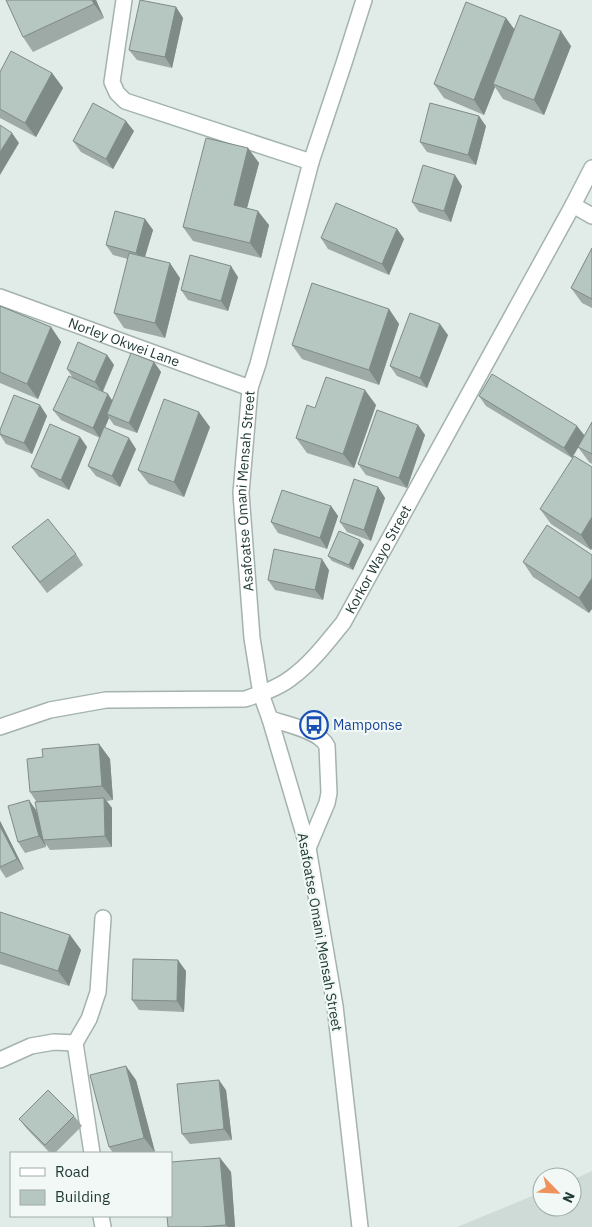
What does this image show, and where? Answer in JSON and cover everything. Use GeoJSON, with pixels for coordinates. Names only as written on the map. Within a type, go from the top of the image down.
{"type":"FeatureCollection","features":[{"type":"Feature","properties":{"kind":"street"},"geometry":{"type":"LineString","coordinates":[[124,0],[112,82],[117,93],[126,101],[311,162]]}},
{"type":"Feature","properties":{"kind":"street","name":"Asafoatse Omani Mensah Street"},"geometry":{"type":"LineString","coordinates":[[360,1227],[335,1006],[308,848],[261,694],[252,638],[241,493],[250,388],[311,162],[364,0]]}},
{"type":"Feature","properties":{"kind":"street","name":"Korkor Wayo Street"},"geometry":{"type":"LineString","coordinates":[[0,727],[50,710],[106,700],[245,699],[261,694],[291,678],[317,654],[343,623],[573,206],[592,168]]}},
{"type":"Feature","properties":{"kind":"street"},"geometry":{"type":"LineString","coordinates":[[573,206],[592,216]]}},
{"type":"Feature","properties":{"kind":"street","name":"Norley Okwei Lane"},"geometry":{"type":"LineString","coordinates":[[0,298],[22,304],[250,388]]}},
{"type":"Feature","properties":{"kind":"street"},"geometry":{"type":"LineString","coordinates":[[270,719],[300,728],[324,740],[327,746],[328,804],[308,848]]}},
{"type":"Feature","properties":{"kind":"street"},"geometry":{"type":"LineString","coordinates":[[92,1152],[75,1043],[88,1019],[98,992],[103,918]]}},
{"type":"Feature","properties":{"kind":"street"},"geometry":{"type":"LineString","coordinates":[[0,1060],[31,1046],[54,1042],[75,1043]]}},
{"type":"Feature","properties":{"kind":"shaded area"},"geometry":{"type":"Polygon","coordinates":[[[592,1171],[592,1227],[457,1227],[532,1196],[532,1217],[582,1217],[582,1176],[592,1171]]]}},
{"type":"Feature","properties":{"kind":"building"},"geometry":{"type":"Polygon","coordinates":[[[6,0],[92,0],[94,4],[23,37],[6,0]]]}},
{"type":"Feature","properties":{"kind":"building"},"geometry":{"type":"Polygon","coordinates":[[[140,0],[176,7],[165,57],[129,50],[140,0]]]}},
{"type":"Feature","properties":{"kind":"building"},"geometry":{"type":"Polygon","coordinates":[[[466,2],[506,18],[474,100],[434,84],[466,2]]]}},
{"type":"Feature","properties":{"kind":"building"},"geometry":{"type":"Polygon","coordinates":[[[520,15],[561,31],[534,100],[493,84],[520,15]]]}},
{"type":"Feature","properties":{"kind":"building"},"geometry":{"type":"Polygon","coordinates":[[[11,51],[52,73],[25,123],[0,109],[0,72],[11,51]]]}},
{"type":"Feature","properties":{"kind":"building"},"geometry":{"type":"Polygon","coordinates":[[[93,103],[126,121],[106,159],[73,141],[93,103]]]}},
{"type":"Feature","properties":{"kind":"building"},"geometry":{"type":"Polygon","coordinates":[[[430,103],[479,116],[468,155],[420,142],[430,103]]]}},
{"type":"Feature","properties":{"kind":"building"},"geometry":{"type":"Polygon","coordinates":[[[0,125],[12,133],[0,152],[0,125]]]}},
{"type":"Feature","properties":{"kind":"building"},"geometry":{"type":"Polygon","coordinates":[[[206,138],[248,148],[234,205],[258,211],[250,243],[183,227],[206,138]]]}},
{"type":"Feature","properties":{"kind":"building"},"geometry":{"type":"Polygon","coordinates":[[[423,165],[455,175],[444,211],[412,202],[423,165]]]}},
{"type":"Feature","properties":{"kind":"building"},"geometry":{"type":"Polygon","coordinates":[[[336,203],[397,229],[382,264],[321,238],[336,203]]]}},
{"type":"Feature","properties":{"kind":"building"},"geometry":{"type":"Polygon","coordinates":[[[115,211],[145,219],[136,253],[106,245],[115,211]]]}},
{"type":"Feature","properties":{"kind":"building"},"geometry":{"type":"Polygon","coordinates":[[[592,248],[592,299],[571,288],[592,248]]]}},
{"type":"Feature","properties":{"kind":"building"},"geometry":{"type":"Polygon","coordinates":[[[129,253],[170,263],[155,323],[114,313],[129,253]]]}},
{"type":"Feature","properties":{"kind":"building"},"geometry":{"type":"Polygon","coordinates":[[[190,255],[231,266],[221,301],[181,290],[190,255]]]}},
{"type":"Feature","properties":{"kind":"building"},"geometry":{"type":"Polygon","coordinates":[[[312,283],[389,309],[369,370],[292,345],[312,283]]]}},
{"type":"Feature","properties":{"kind":"building"},"geometry":{"type":"Polygon","coordinates":[[[0,306],[51,327],[27,384],[0,372],[0,306]]]}},
{"type":"Feature","properties":{"kind":"building"},"geometry":{"type":"Polygon","coordinates":[[[410,313],[440,324],[420,378],[390,366],[410,313]]]}},
{"type":"Feature","properties":{"kind":"building"},"geometry":{"type":"Polygon","coordinates":[[[78,342],[107,355],[95,382],[67,369],[78,342]]]}},
{"type":"Feature","properties":{"kind":"building"},"geometry":{"type":"Polygon","coordinates":[[[131,353],[154,362],[129,423],[107,414],[131,353]]]}},
{"type":"Feature","properties":{"kind":"building"},"geometry":{"type":"Polygon","coordinates":[[[492,374],[577,426],[564,448],[479,396],[492,374]]]}},
{"type":"Feature","properties":{"kind":"building"},"geometry":{"type":"Polygon","coordinates":[[[69,376],[108,394],[93,428],[53,410],[69,376]]]}},
{"type":"Feature","properties":{"kind":"building"},"geometry":{"type":"Polygon","coordinates":[[[326,377],[365,390],[343,454],[296,438],[307,405],[315,408],[326,377]]]}},
{"type":"Feature","properties":{"kind":"building"},"geometry":{"type":"Polygon","coordinates":[[[14,395],[40,405],[24,443],[0,434],[14,395]]]}},
{"type":"Feature","properties":{"kind":"building"},"geometry":{"type":"Polygon","coordinates":[[[164,399],[199,412],[174,482],[138,470],[164,399]]]}},
{"type":"Feature","properties":{"kind":"building"},"geometry":{"type":"Polygon","coordinates":[[[377,410],[418,425],[399,478],[358,464],[377,410]]]}},
{"type":"Feature","properties":{"kind":"building"},"geometry":{"type":"Polygon","coordinates":[[[592,422],[592,454],[578,447],[592,422]]]}},
{"type":"Feature","properties":{"kind":"building"},"geometry":{"type":"Polygon","coordinates":[[[50,424],[80,437],[61,480],[31,467],[50,424]]]}},
{"type":"Feature","properties":{"kind":"building"},"geometry":{"type":"Polygon","coordinates":[[[104,427],[129,438],[112,476],[88,466],[104,427]]]}},
{"type":"Feature","properties":{"kind":"building"},"geometry":{"type":"Polygon","coordinates":[[[574,456],[592,467],[592,517],[581,535],[540,509],[574,456]]]}},
{"type":"Feature","properties":{"kind":"building"},"geometry":{"type":"Polygon","coordinates":[[[354,479],[378,487],[364,530],[340,522],[354,479]]]}},
{"type":"Feature","properties":{"kind":"building"},"geometry":{"type":"Polygon","coordinates":[[[282,490],[331,506],[320,538],[271,522],[282,490]]]}},
{"type":"Feature","properties":{"kind":"building"},"geometry":{"type":"Polygon","coordinates":[[[48,519],[76,554],[40,582],[12,547],[48,519]]]}},
{"type":"Feature","properties":{"kind":"building"},"geometry":{"type":"Polygon","coordinates":[[[547,525],[592,555],[592,578],[579,598],[523,562],[547,525]]]}},
{"type":"Feature","properties":{"kind":"building"},"geometry":{"type":"Polygon","coordinates":[[[339,531],[360,540],[349,565],[328,556],[339,531]]]}},
{"type":"Feature","properties":{"kind":"building"},"geometry":{"type":"Polygon","coordinates":[[[274,549],[322,559],[315,590],[268,580],[274,549]]]}},
{"type":"Feature","properties":{"kind":"building"},"geometry":{"type":"Polygon","coordinates":[[[99,744],[102,786],[30,792],[27,759],[43,757],[42,749],[99,744]]]}},
{"type":"Feature","properties":{"kind":"building"},"geometry":{"type":"Polygon","coordinates":[[[104,798],[105,836],[43,840],[35,802],[104,798]]]}},
{"type":"Feature","properties":{"kind":"building"},"geometry":{"type":"Polygon","coordinates":[[[29,800],[39,836],[18,842],[8,806],[29,800]]]}},
{"type":"Feature","properties":{"kind":"building"},"geometry":{"type":"Polygon","coordinates":[[[0,826],[17,859],[0,867],[0,826]]]}},
{"type":"Feature","properties":{"kind":"building"},"geometry":{"type":"Polygon","coordinates":[[[0,912],[70,935],[58,971],[0,952],[0,912]]]}},
{"type":"Feature","properties":{"kind":"building"},"geometry":{"type":"Polygon","coordinates":[[[133,959],[178,960],[177,1001],[132,1000],[133,959]]]}},
{"type":"Feature","properties":{"kind":"building"},"geometry":{"type":"Polygon","coordinates":[[[126,1066],[144,1138],[109,1147],[90,1075],[126,1066]]]}},
{"type":"Feature","properties":{"kind":"building"},"geometry":{"type":"Polygon","coordinates":[[[219,1080],[224,1129],[182,1134],[177,1084],[219,1080]]]}},
{"type":"Feature","properties":{"kind":"building"},"geometry":{"type":"Polygon","coordinates":[[[48,1090],[74,1116],[45,1145],[19,1119],[48,1090]]]}},
{"type":"Feature","properties":{"kind":"building"},"geometry":{"type":"Polygon","coordinates":[[[220,1158],[226,1225],[168,1227],[167,1217],[172,1217],[172,1162],[220,1158]]]}},
{"type":"Feature","properties":{"kind":"place","name":"Mamponse"},"geometry":{"type":"Point","coordinates":[314,725]}}]}
